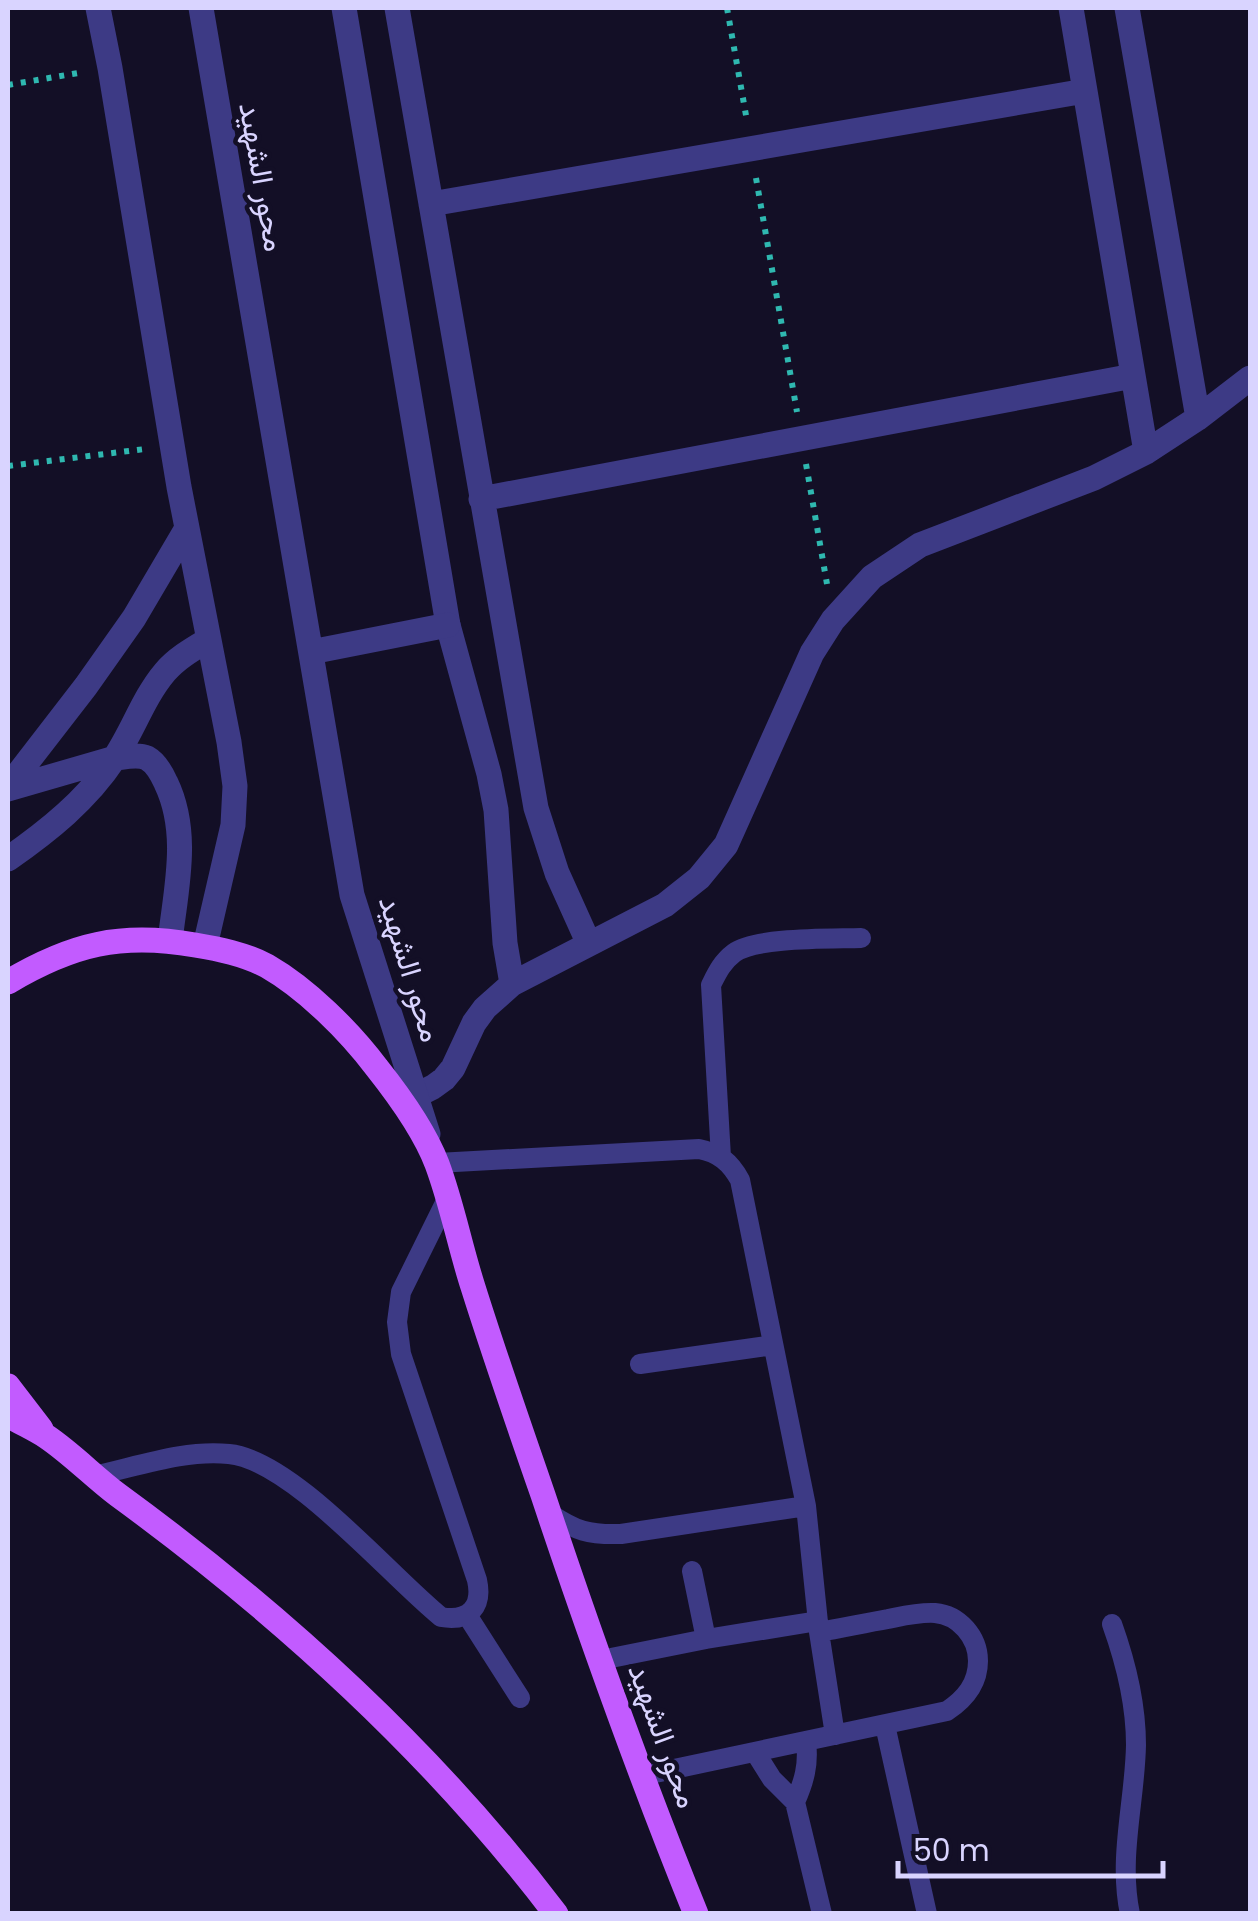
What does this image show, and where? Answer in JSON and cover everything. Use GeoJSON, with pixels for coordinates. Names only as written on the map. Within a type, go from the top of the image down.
{"type":"FeatureCollection","features":[{"type":"Feature","properties":{"kind":"main road"},"geometry":{"type":"LineString","coordinates":[[8,982],[40,962],[80,947],[122,940],[170,940],[239,954],[268,967],[337,1021],[393,1088],[437,1163]]}},
{"type":"Feature","properties":{"kind":"main road","name":"محور الشهيد"},"geometry":{"type":"LineString","coordinates":[[437,1163],[472,1284],[549,1513],[642,1776],[696,1914]]}},
{"type":"Feature","properties":{"kind":"main road"},"geometry":{"type":"LineString","coordinates":[[8,1386],[48,1438]]}},
{"type":"Feature","properties":{"kind":"main road"},"geometry":{"type":"LineString","coordinates":[[8,1415],[48,1438],[251,1598],[352,1688],[446,1784],[556,1914]]}},
{"type":"Feature","properties":{"kind":"street"},"geometry":{"type":"LineString","coordinates":[[98,8],[172,446],[230,742],[235,786],[233,825],[206,946]]}},
{"type":"Feature","properties":{"kind":"street","name":"محور الشهيد"},"geometry":{"type":"LineString","coordinates":[[201,8],[352,895],[437,1163]]}},
{"type":"Feature","properties":{"kind":"street"},"geometry":{"type":"LineString","coordinates":[[344,8],[448,625],[496,810],[505,943],[512,984]]}},
{"type":"Feature","properties":{"kind":"street"},"geometry":{"type":"LineString","coordinates":[[397,8],[536,808],[556,873],[589,944]]}},
{"type":"Feature","properties":{"kind":"street"},"geometry":{"type":"LineString","coordinates":[[1071,8],[1146,452]]}},
{"type":"Feature","properties":{"kind":"street"},"geometry":{"type":"LineString","coordinates":[[1127,8],[1198,418]]}},
{"type":"Feature","properties":{"kind":"street"},"geometry":{"type":"LineString","coordinates":[[431,204],[1085,91]]}},
{"type":"Feature","properties":{"kind":"street"},"geometry":{"type":"LineString","coordinates":[[482,499],[1133,376]]}},
{"type":"Feature","properties":{"kind":"street"},"geometry":{"type":"LineString","coordinates":[[415,1096],[433,1088],[453,1068],[484,1008],[512,984],[665,905],[699,878],[726,845],[812,653],[833,620],[872,578],[920,545],[1094,478],[1146,452],[1250,378]]}},
{"type":"Feature","properties":{"kind":"street"},"geometry":{"type":"LineString","coordinates":[[8,788],[134,618],[187,528]]}},
{"type":"Feature","properties":{"kind":"street"},"geometry":{"type":"LineString","coordinates":[[311,652],[448,625]]}},
{"type":"Feature","properties":{"kind":"street"},"geometry":{"type":"LineString","coordinates":[[8,859],[58,822],[92,788],[115,758],[166,670],[208,640]]}},
{"type":"Feature","properties":{"kind":"street"},"geometry":{"type":"LineString","coordinates":[[8,788],[115,758],[147,758],[160,770],[171,794],[180,852],[170,940]]}},
{"type":"Feature","properties":{"kind":"lane"},"geometry":{"type":"LineString","coordinates":[[721,1157],[711,985],[720,966],[736,951],[758,944],[861,938]]}},
{"type":"Feature","properties":{"kind":"lane"},"geometry":{"type":"LineString","coordinates":[[437,1163],[699,1150],[721,1157],[730,1165],[740,1180],[806,1506],[818,1626],[836,1736]]}},
{"type":"Feature","properties":{"kind":"lane"},"geometry":{"type":"LineString","coordinates":[[93,1476],[205,1453],[234,1454],[272,1468],[441,1616],[454,1619],[467,1615],[476,1606],[480,1593],[477,1580],[401,1354],[397,1322],[401,1292],[447,1199]]}},
{"type":"Feature","properties":{"kind":"lane"},"geometry":{"type":"LineString","coordinates":[[640,1364],[774,1345]]}},
{"type":"Feature","properties":{"kind":"lane"},"geometry":{"type":"LineString","coordinates":[[549,1513],[575,1530],[597,1535],[806,1506]]}},
{"type":"Feature","properties":{"kind":"lane"},"geometry":{"type":"LineString","coordinates":[[692,1571],[706,1639]]}},
{"type":"Feature","properties":{"kind":"lane"},"geometry":{"type":"LineString","coordinates":[[601,1660],[706,1639],[932,1612],[955,1620],[976,1647],[976,1675],[970,1690],[946,1711],[642,1776]]}},
{"type":"Feature","properties":{"kind":"lane"},"geometry":{"type":"LineString","coordinates":[[467,1615],[520,1698]]}},
{"type":"Feature","properties":{"kind":"lane"},"geometry":{"type":"LineString","coordinates":[[1112,1624],[1125,1660],[1136,1744],[1126,1895],[1130,1914]]}},
{"type":"Feature","properties":{"kind":"lane"},"geometry":{"type":"LineString","coordinates":[[885,1725],[928,1914]]}},
{"type":"Feature","properties":{"kind":"lane"},"geometry":{"type":"LineString","coordinates":[[795,1802],[808,1758],[806,1742]]}},
{"type":"Feature","properties":{"kind":"lane"},"geometry":{"type":"LineString","coordinates":[[755,1752],[772,1779],[795,1802],[822,1914]]}},
{"type":"Feature","properties":{"kind":"path"},"geometry":{"type":"LineString","coordinates":[[727,8],[833,620]]}},
{"type":"Feature","properties":{"kind":"path"},"geometry":{"type":"LineString","coordinates":[[8,86],[110,68]]}},
{"type":"Feature","properties":{"kind":"path"},"geometry":{"type":"LineString","coordinates":[[8,466],[172,446]]}}]}
